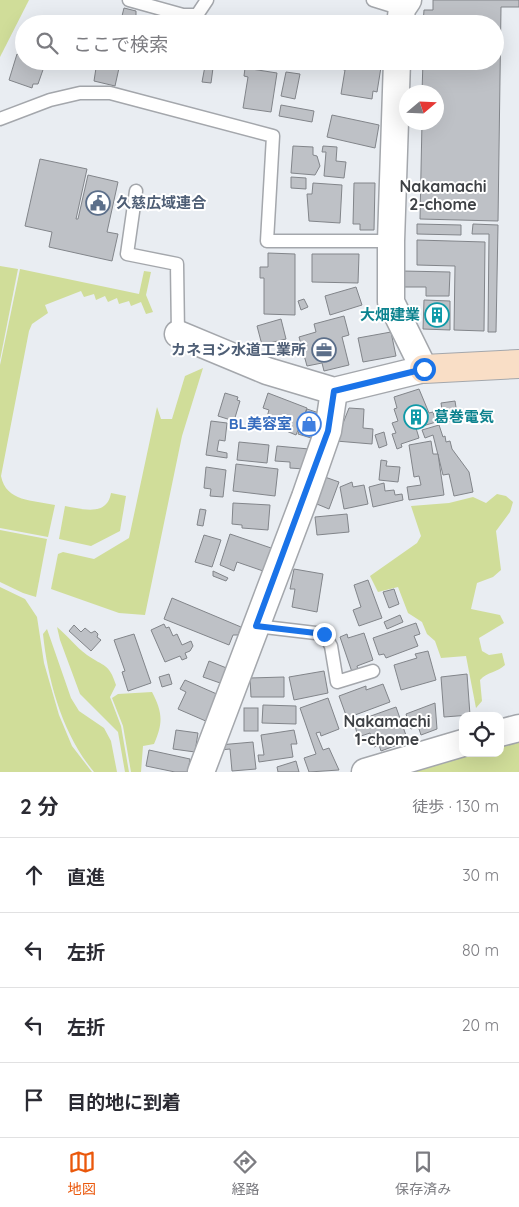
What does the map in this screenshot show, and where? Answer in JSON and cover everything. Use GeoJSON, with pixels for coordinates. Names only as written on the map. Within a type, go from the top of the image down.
{"type":"FeatureCollection","features":[{"type":"Feature","properties":{"kind":"street"},"geometry":{"type":"LineString","coordinates":[[397,70],[391,302],[424,369]]}},
{"type":"Feature","properties":{"kind":"street"},"geometry":{"type":"LineString","coordinates":[[178,334],[268,371],[334,391],[424,369],[519,364]]}},
{"type":"Feature","properties":{"kind":"street"},"geometry":{"type":"LineString","coordinates":[[201,772],[328,431],[334,391]]}},
{"type":"Feature","properties":{"kind":"street"},"geometry":{"type":"LineString","coordinates":[[504,732],[519,728]]}},
{"type":"Feature","properties":{"kind":"street"},"geometry":{"type":"LineString","coordinates":[[365,772],[459,744]]}},
{"type":"Feature","properties":{"kind":"lane"},"geometry":{"type":"LineString","coordinates":[[129,0],[183,15],[197,15],[206,0]]}},
{"type":"Feature","properties":{"kind":"lane"},"geometry":{"type":"LineString","coordinates":[[374,0],[403,11]]}},
{"type":"Feature","properties":{"kind":"lane"},"geometry":{"type":"LineString","coordinates":[[0,119],[50,100],[80,93],[110,93],[273,136],[267,241],[391,241]]}},
{"type":"Feature","properties":{"kind":"lane"},"geometry":{"type":"LineString","coordinates":[[136,191],[127,254],[177,264],[178,334]]}},
{"type":"Feature","properties":{"kind":"lane"},"geometry":{"type":"LineString","coordinates":[[256,626],[324,634],[331,646],[337,682],[373,671]]}},
{"type":"Feature","properties":{"kind":"green space"},"geometry":{"type":"Polygon","coordinates":[[[0,0],[29,0],[21,15],[15,15],[15,28],[0,57],[0,0]]]}},
{"type":"Feature","properties":{"kind":"green space"},"geometry":{"type":"Polygon","coordinates":[[[0,266],[18,269],[0,360],[0,266]]]}},
{"type":"Feature","properties":{"kind":"green space"},"geometry":{"type":"Polygon","coordinates":[[[20,269],[139,294],[144,271],[151,272],[146,295],[153,312],[146,314],[141,302],[131,306],[129,301],[119,304],[117,298],[108,302],[105,296],[96,300],[94,294],[84,297],[81,291],[45,305],[48,313],[32,324],[29,331],[1,476],[8,491],[14,495],[55,505],[48,537],[0,528],[0,365],[20,269]]]}},
{"type":"Feature","properties":{"kind":"green space"},"geometry":{"type":"Polygon","coordinates":[[[203,368],[182,436],[145,615],[119,613],[51,589],[58,554],[63,552],[94,559],[129,538],[157,407],[161,419],[172,419],[185,376],[203,368]]]}},
{"type":"Feature","properties":{"kind":"green space"},"geometry":{"type":"Polygon","coordinates":[[[111,493],[126,496],[120,531],[91,546],[59,539],[65,506],[93,510],[105,506],[109,501],[111,493]]]}},
{"type":"Feature","properties":{"kind":"green space"},"geometry":{"type":"Polygon","coordinates":[[[497,494],[506,496],[513,502],[510,512],[496,531],[501,570],[493,577],[477,583],[471,609],[500,615],[504,623],[479,638],[482,651],[489,655],[502,653],[505,665],[480,680],[482,701],[476,708],[466,656],[441,658],[435,641],[427,634],[422,622],[408,613],[398,587],[378,592],[370,576],[417,543],[421,536],[411,506],[449,503],[473,497],[486,503],[497,494]]]}},
{"type":"Feature","properties":{"kind":"green space"},"geometry":{"type":"Polygon","coordinates":[[[0,530],[47,539],[36,597],[0,582],[0,530]]]}},
{"type":"Feature","properties":{"kind":"green space"},"geometry":{"type":"Polygon","coordinates":[[[0,587],[25,599],[37,617],[44,663],[59,715],[72,746],[92,772],[0,772],[0,587]]]}},
{"type":"Feature","properties":{"kind":"green space"},"geometry":{"type":"Polygon","coordinates":[[[57,627],[83,652],[105,666],[111,673],[116,685],[110,697],[121,726],[129,772],[125,772],[118,732],[80,694],[57,627]]]}},
{"type":"Feature","properties":{"kind":"green space"},"geometry":{"type":"Polygon","coordinates":[[[47,629],[71,698],[79,711],[104,728],[111,741],[117,772],[94,772],[74,742],[53,689],[43,634],[47,629]]]}},
{"type":"Feature","properties":{"kind":"green space"},"geometry":{"type":"Polygon","coordinates":[[[152,692],[160,712],[159,730],[154,744],[143,746],[141,772],[131,772],[123,726],[112,698],[118,694],[152,692]]]}},
{"type":"Feature","properties":{"kind":"green space"},"geometry":{"type":"Polygon","coordinates":[[[519,734],[519,772],[388,772],[459,754],[459,757],[504,757],[504,739],[519,734]]]}},
{"type":"Feature","properties":{"kind":"building"},"geometry":{"type":"Polygon","coordinates":[[[433,0],[519,0],[519,7],[501,7],[501,15],[424,15],[424,10],[433,10],[433,0]]]}},
{"type":"Feature","properties":{"kind":"building"},"geometry":{"type":"Polygon","coordinates":[[[124,8],[136,11],[136,15],[122,15],[124,8]]]}},
{"type":"Feature","properties":{"kind":"building"},"geometry":{"type":"Polygon","coordinates":[[[15,60],[15,70],[43,70],[38,84],[33,84],[32,88],[9,80],[15,60]]]}},
{"type":"Feature","properties":{"kind":"building"},"geometry":{"type":"Polygon","coordinates":[[[96,70],[119,70],[115,86],[94,81],[96,70]]]}},
{"type":"Feature","properties":{"kind":"building"},"geometry":{"type":"Polygon","coordinates":[[[204,70],[213,70],[211,83],[202,82],[204,70]]]}},
{"type":"Feature","properties":{"kind":"building"},"geometry":{"type":"Polygon","coordinates":[[[245,70],[277,73],[271,112],[243,108],[248,77],[244,76],[245,70]]]}},
{"type":"Feature","properties":{"kind":"building"},"geometry":{"type":"Polygon","coordinates":[[[345,70],[381,70],[377,92],[373,91],[372,99],[341,94],[345,70]]]}},
{"type":"Feature","properties":{"kind":"building"},"geometry":{"type":"Polygon","coordinates":[[[423,70],[500,70],[498,221],[420,219],[422,130],[444,130],[444,85],[422,85],[423,70]]]}},
{"type":"Feature","properties":{"kind":"building"},"geometry":{"type":"Polygon","coordinates":[[[286,72],[300,74],[295,99],[281,96],[286,72]]]}},
{"type":"Feature","properties":{"kind":"building"},"geometry":{"type":"Polygon","coordinates":[[[281,105],[314,111],[312,122],[279,116],[281,105]]]}},
{"type":"Feature","properties":{"kind":"building"},"geometry":{"type":"Polygon","coordinates":[[[332,115],[379,125],[375,148],[327,137],[332,115]]]}},
{"type":"Feature","properties":{"kind":"building"},"geometry":{"type":"Polygon","coordinates":[[[293,146],[313,147],[313,155],[317,156],[320,166],[315,175],[291,173],[293,146]]]}},
{"type":"Feature","properties":{"kind":"building"},"geometry":{"type":"Polygon","coordinates":[[[323,146],[337,147],[336,161],[346,162],[344,178],[324,176],[326,152],[322,152],[323,146]]]}},
{"type":"Feature","properties":{"kind":"building"},"geometry":{"type":"Polygon","coordinates":[[[40,159],[87,169],[76,219],[78,219],[88,175],[118,182],[107,232],[118,234],[112,261],[49,247],[52,232],[25,226],[40,159]]]}},
{"type":"Feature","properties":{"kind":"building"},"geometry":{"type":"Polygon","coordinates":[[[291,177],[306,178],[306,189],[291,188],[291,177]]]}},
{"type":"Feature","properties":{"kind":"building"},"geometry":{"type":"Polygon","coordinates":[[[313,183],[342,185],[340,223],[309,221],[307,194],[312,194],[313,183]]]}},
{"type":"Feature","properties":{"kind":"building"},"geometry":{"type":"Polygon","coordinates":[[[354,183],[375,183],[374,230],[360,230],[360,224],[353,224],[354,183]]]}},
{"type":"Feature","properties":{"kind":"building"},"geometry":{"type":"Polygon","coordinates":[[[417,224],[461,225],[461,235],[417,234],[417,224]]]}},
{"type":"Feature","properties":{"kind":"building"},"geometry":{"type":"Polygon","coordinates":[[[473,224],[498,225],[496,332],[488,332],[489,234],[472,234],[473,224]]]}},
{"type":"Feature","properties":{"kind":"building"},"geometry":{"type":"Polygon","coordinates":[[[417,240],[485,242],[484,331],[454,330],[455,266],[417,265],[417,240]]]}},
{"type":"Feature","properties":{"kind":"building"},"geometry":{"type":"Polygon","coordinates":[[[268,253],[295,254],[295,315],[264,314],[264,278],[260,278],[260,267],[268,267],[268,253]]]}},
{"type":"Feature","properties":{"kind":"building"},"geometry":{"type":"Polygon","coordinates":[[[312,254],[359,254],[358,283],[312,282],[312,254]]]}},
{"type":"Feature","properties":{"kind":"building"},"geometry":{"type":"Polygon","coordinates":[[[403,271],[450,272],[449,296],[426,296],[426,287],[403,287],[403,271]]]}},
{"type":"Feature","properties":{"kind":"building"},"geometry":{"type":"Polygon","coordinates":[[[356,287],[362,305],[330,315],[325,296],[356,287]]]}},
{"type":"Feature","properties":{"kind":"building"},"geometry":{"type":"Polygon","coordinates":[[[304,299],[308,307],[301,310],[298,301],[304,299]]]}},
{"type":"Feature","properties":{"kind":"building","name":"大畑建業"},"geometry":{"type":"Polygon","coordinates":[[[424,300],[450,301],[450,330],[423,329],[424,300]]]}},
{"type":"Feature","properties":{"kind":"building","name":"カネヨシ水道工業所"},"geometry":{"type":"Polygon","coordinates":[[[344,316],[349,335],[342,337],[349,365],[324,371],[322,363],[307,366],[299,337],[316,332],[314,324],[344,316]]]}},
{"type":"Feature","properties":{"kind":"building"},"geometry":{"type":"Polygon","coordinates":[[[281,319],[286,339],[262,345],[257,326],[281,319]]]}},
{"type":"Feature","properties":{"kind":"building"},"geometry":{"type":"Polygon","coordinates":[[[391,332],[396,356],[363,362],[358,338],[391,332]]]}},
{"type":"Feature","properties":{"kind":"building","name":"葛巻電気"},"geometry":{"type":"Polygon","coordinates":[[[419,389],[429,413],[433,412],[436,422],[416,428],[419,438],[401,444],[402,447],[397,449],[392,434],[396,433],[392,423],[398,421],[394,409],[397,408],[394,397],[419,389]]]}},
{"type":"Feature","properties":{"kind":"building"},"geometry":{"type":"Polygon","coordinates":[[[225,393],[238,397],[237,400],[240,401],[234,421],[218,416],[225,393]]]}},
{"type":"Feature","properties":{"kind":"building"},"geometry":{"type":"Polygon","coordinates":[[[268,393],[307,408],[296,435],[279,428],[282,422],[267,417],[269,410],[263,408],[268,393]]]}},
{"type":"Feature","properties":{"kind":"building"},"geometry":{"type":"Polygon","coordinates":[[[455,401],[458,420],[444,422],[441,403],[455,401]]]}},
{"type":"Feature","properties":{"kind":"building"},"geometry":{"type":"Polygon","coordinates":[[[349,408],[364,409],[363,428],[373,429],[372,444],[336,441],[349,408]]]}},
{"type":"Feature","properties":{"kind":"building","name":"BL美容室"},"geometry":{"type":"Polygon","coordinates":[[[307,409],[319,413],[311,438],[298,434],[307,409]]]}},
{"type":"Feature","properties":{"kind":"building"},"geometry":{"type":"Polygon","coordinates":[[[211,421],[227,423],[225,441],[219,440],[217,451],[227,453],[227,458],[206,455],[211,421]]]}},
{"type":"Feature","properties":{"kind":"building"},"geometry":{"type":"Polygon","coordinates":[[[439,425],[446,442],[450,441],[452,449],[469,472],[473,492],[454,496],[449,474],[443,475],[433,435],[425,438],[422,430],[439,425]]]}},
{"type":"Feature","properties":{"kind":"building"},"geometry":{"type":"Polygon","coordinates":[[[384,432],[387,445],[379,448],[375,435],[384,432]]]}},
{"type":"Feature","properties":{"kind":"building"},"geometry":{"type":"Polygon","coordinates":[[[431,441],[433,454],[438,454],[444,495],[409,500],[407,487],[421,485],[419,476],[414,477],[409,445],[431,441]]]}},
{"type":"Feature","properties":{"kind":"building"},"geometry":{"type":"Polygon","coordinates":[[[239,442],[269,445],[267,463],[237,460],[239,442]]]}},
{"type":"Feature","properties":{"kind":"building"},"geometry":{"type":"Polygon","coordinates":[[[277,446],[309,449],[304,469],[290,468],[290,462],[275,461],[277,446]]]}},
{"type":"Feature","properties":{"kind":"building"},"geometry":{"type":"Polygon","coordinates":[[[381,460],[387,461],[386,466],[400,467],[398,482],[379,480],[381,460]]]}},
{"type":"Feature","properties":{"kind":"building"},"geometry":{"type":"Polygon","coordinates":[[[236,464],[278,469],[275,496],[233,491],[236,464]]]}},
{"type":"Feature","properties":{"kind":"building"},"geometry":{"type":"Polygon","coordinates":[[[206,467],[226,470],[223,497],[210,496],[211,489],[204,488],[206,467]]]}},
{"type":"Feature","properties":{"kind":"building"},"geometry":{"type":"Polygon","coordinates":[[[322,476],[339,482],[329,509],[312,502],[322,476]]]}},
{"type":"Feature","properties":{"kind":"building"},"geometry":{"type":"Polygon","coordinates":[[[352,482],[353,487],[364,485],[368,504],[344,509],[340,487],[352,482]]]}},
{"type":"Feature","properties":{"kind":"building"},"geometry":{"type":"Polygon","coordinates":[[[384,483],[385,491],[394,490],[395,495],[402,494],[403,500],[373,507],[369,487],[384,483]]]}},
{"type":"Feature","properties":{"kind":"building"},"geometry":{"type":"Polygon","coordinates":[[[233,503],[270,505],[268,530],[242,528],[242,525],[232,524],[233,503]]]}},
{"type":"Feature","properties":{"kind":"building"},"geometry":{"type":"Polygon","coordinates":[[[200,509],[206,510],[203,526],[197,525],[200,509]]]}},
{"type":"Feature","properties":{"kind":"building"},"geometry":{"type":"Polygon","coordinates":[[[347,514],[349,532],[317,535],[315,517],[347,514]]]}},
{"type":"Feature","properties":{"kind":"building"},"geometry":{"type":"Polygon","coordinates":[[[230,534],[274,549],[266,572],[237,562],[234,571],[220,565],[230,534]]]}},
{"type":"Feature","properties":{"kind":"building"},"geometry":{"type":"Polygon","coordinates":[[[204,535],[221,540],[212,567],[195,562],[204,535]]]}},
{"type":"Feature","properties":{"kind":"building"},"geometry":{"type":"Polygon","coordinates":[[[294,569],[323,574],[317,612],[292,607],[295,589],[290,589],[294,569]]]}},
{"type":"Feature","properties":{"kind":"building"},"geometry":{"type":"Polygon","coordinates":[[[213,571],[228,578],[226,581],[213,576],[213,571]]]}},
{"type":"Feature","properties":{"kind":"building"},"geometry":{"type":"Polygon","coordinates":[[[368,580],[382,618],[359,626],[353,610],[361,607],[354,585],[368,580]]]}},
{"type":"Feature","properties":{"kind":"building"},"geometry":{"type":"Polygon","coordinates":[[[394,589],[399,604],[389,608],[383,592],[394,589]]]}},
{"type":"Feature","properties":{"kind":"building"},"geometry":{"type":"Polygon","coordinates":[[[172,598],[241,627],[238,635],[233,635],[229,645],[164,619],[172,598]]]}},
{"type":"Feature","properties":{"kind":"building"},"geometry":{"type":"Polygon","coordinates":[[[400,615],[403,622],[387,629],[384,622],[400,615]]]}},
{"type":"Feature","properties":{"kind":"building"},"geometry":{"type":"Polygon","coordinates":[[[416,623],[420,634],[414,636],[418,646],[386,658],[384,654],[379,655],[373,638],[416,623]]]}},
{"type":"Feature","properties":{"kind":"building"},"geometry":{"type":"Polygon","coordinates":[[[164,624],[166,628],[169,627],[173,636],[177,634],[182,645],[191,641],[193,646],[190,651],[185,653],[187,658],[182,660],[180,656],[165,662],[151,630],[164,624]]]}},
{"type":"Feature","properties":{"kind":"building"},"geometry":{"type":"Polygon","coordinates":[[[74,625],[81,632],[85,628],[91,633],[95,631],[98,634],[97,637],[101,640],[91,651],[69,631],[74,625]]]}},
{"type":"Feature","properties":{"kind":"building"},"geometry":{"type":"Polygon","coordinates":[[[364,633],[373,660],[357,666],[358,670],[352,672],[340,637],[347,634],[348,638],[364,633]]]}},
{"type":"Feature","properties":{"kind":"building"},"geometry":{"type":"Polygon","coordinates":[[[134,634],[151,683],[128,691],[122,672],[125,671],[114,640],[134,634]]]}},
{"type":"Feature","properties":{"kind":"building"},"geometry":{"type":"Polygon","coordinates":[[[428,651],[436,680],[401,690],[394,665],[417,658],[415,654],[428,651]]]}},
{"type":"Feature","properties":{"kind":"building"},"geometry":{"type":"Polygon","coordinates":[[[209,661],[229,669],[223,684],[203,677],[209,661]]]}},
{"type":"Feature","properties":{"kind":"building"},"geometry":{"type":"Polygon","coordinates":[[[324,671],[328,693],[294,700],[289,677],[324,671]]]}},
{"type":"Feature","properties":{"kind":"building"},"geometry":{"type":"Polygon","coordinates":[[[169,674],[172,684],[162,687],[159,677],[169,674]]]}},
{"type":"Feature","properties":{"kind":"building"},"geometry":{"type":"Polygon","coordinates":[[[467,674],[470,712],[459,712],[459,716],[444,717],[441,677],[467,674]]]}},
{"type":"Feature","properties":{"kind":"building"},"geometry":{"type":"Polygon","coordinates":[[[284,677],[284,697],[251,697],[250,678],[284,677]]]}},
{"type":"Feature","properties":{"kind":"building"},"geometry":{"type":"Polygon","coordinates":[[[185,680],[219,695],[208,722],[178,709],[186,692],[180,689],[185,680]]]}},
{"type":"Feature","properties":{"kind":"building"},"geometry":{"type":"Polygon","coordinates":[[[383,684],[390,702],[347,718],[339,696],[366,686],[366,690],[383,684]]]}},
{"type":"Feature","properties":{"kind":"building"},"geometry":{"type":"Polygon","coordinates":[[[328,698],[339,729],[321,736],[320,732],[316,733],[323,750],[329,748],[339,770],[309,772],[304,758],[316,754],[300,708],[328,698]]]}},
{"type":"Feature","properties":{"kind":"building"},"geometry":{"type":"Polygon","coordinates":[[[435,703],[437,729],[421,735],[418,726],[411,729],[406,714],[435,703]]]}},
{"type":"Feature","properties":{"kind":"building"},"geometry":{"type":"Polygon","coordinates":[[[263,705],[296,706],[296,724],[262,723],[263,705]]]}},
{"type":"Feature","properties":{"kind":"building"},"geometry":{"type":"Polygon","coordinates":[[[396,707],[408,741],[381,751],[379,745],[374,747],[370,733],[358,737],[354,722],[396,707]]]}},
{"type":"Feature","properties":{"kind":"building"},"geometry":{"type":"Polygon","coordinates":[[[244,708],[258,708],[258,731],[244,731],[244,708]]]}},
{"type":"Feature","properties":{"kind":"building"},"geometry":{"type":"Polygon","coordinates":[[[176,730],[198,733],[195,752],[173,749],[176,730]]]}},
{"type":"Feature","properties":{"kind":"building"},"geometry":{"type":"Polygon","coordinates":[[[294,730],[297,744],[291,744],[293,757],[259,762],[258,755],[264,755],[261,735],[294,730]]]}},
{"type":"Feature","properties":{"kind":"building"},"geometry":{"type":"Polygon","coordinates":[[[253,742],[256,769],[232,771],[230,749],[220,750],[219,745],[253,742]]]}},
{"type":"Feature","properties":{"kind":"building"},"geometry":{"type":"Polygon","coordinates":[[[149,750],[190,759],[188,772],[175,772],[146,766],[149,750]]]}},
{"type":"Feature","properties":{"kind":"building"},"geometry":{"type":"Polygon","coordinates":[[[296,761],[299,772],[278,772],[277,767],[296,761]]]}},
{"type":"Feature","properties":{"kind":"place","name":"久慈広域連合"},"geometry":{"type":"Point","coordinates":[98,203]}},
{"type":"Feature","properties":{"kind":"place","name":"大畑建業"},"geometry":{"type":"Point","coordinates":[437,315]}},
{"type":"Feature","properties":{"kind":"place","name":"カネヨシ水道工業所"},"geometry":{"type":"Point","coordinates":[324,350]}},
{"type":"Feature","properties":{"kind":"place","name":"葛巻電気"},"geometry":{"type":"Point","coordinates":[416,417]}},
{"type":"Feature","properties":{"kind":"place","name":"BL美容室"},"geometry":{"type":"Point","coordinates":[309,424]}},
{"type":"Feature","properties":{"kind":"district","name":"Nakamachi 2-chome"},"geometry":{"type":"Point","coordinates":[443,195]}},
{"type":"Feature","properties":{"kind":"district","name":"Nakamachi 1-chome"},"geometry":{"type":"Point","coordinates":[387,730]}},
{"type":"Feature","properties":{"kind":"route"},"geometry":{"type":"LineString","coordinates":[[324,634],[256,626],[328,431],[334,391],[424,369]]}}]}
